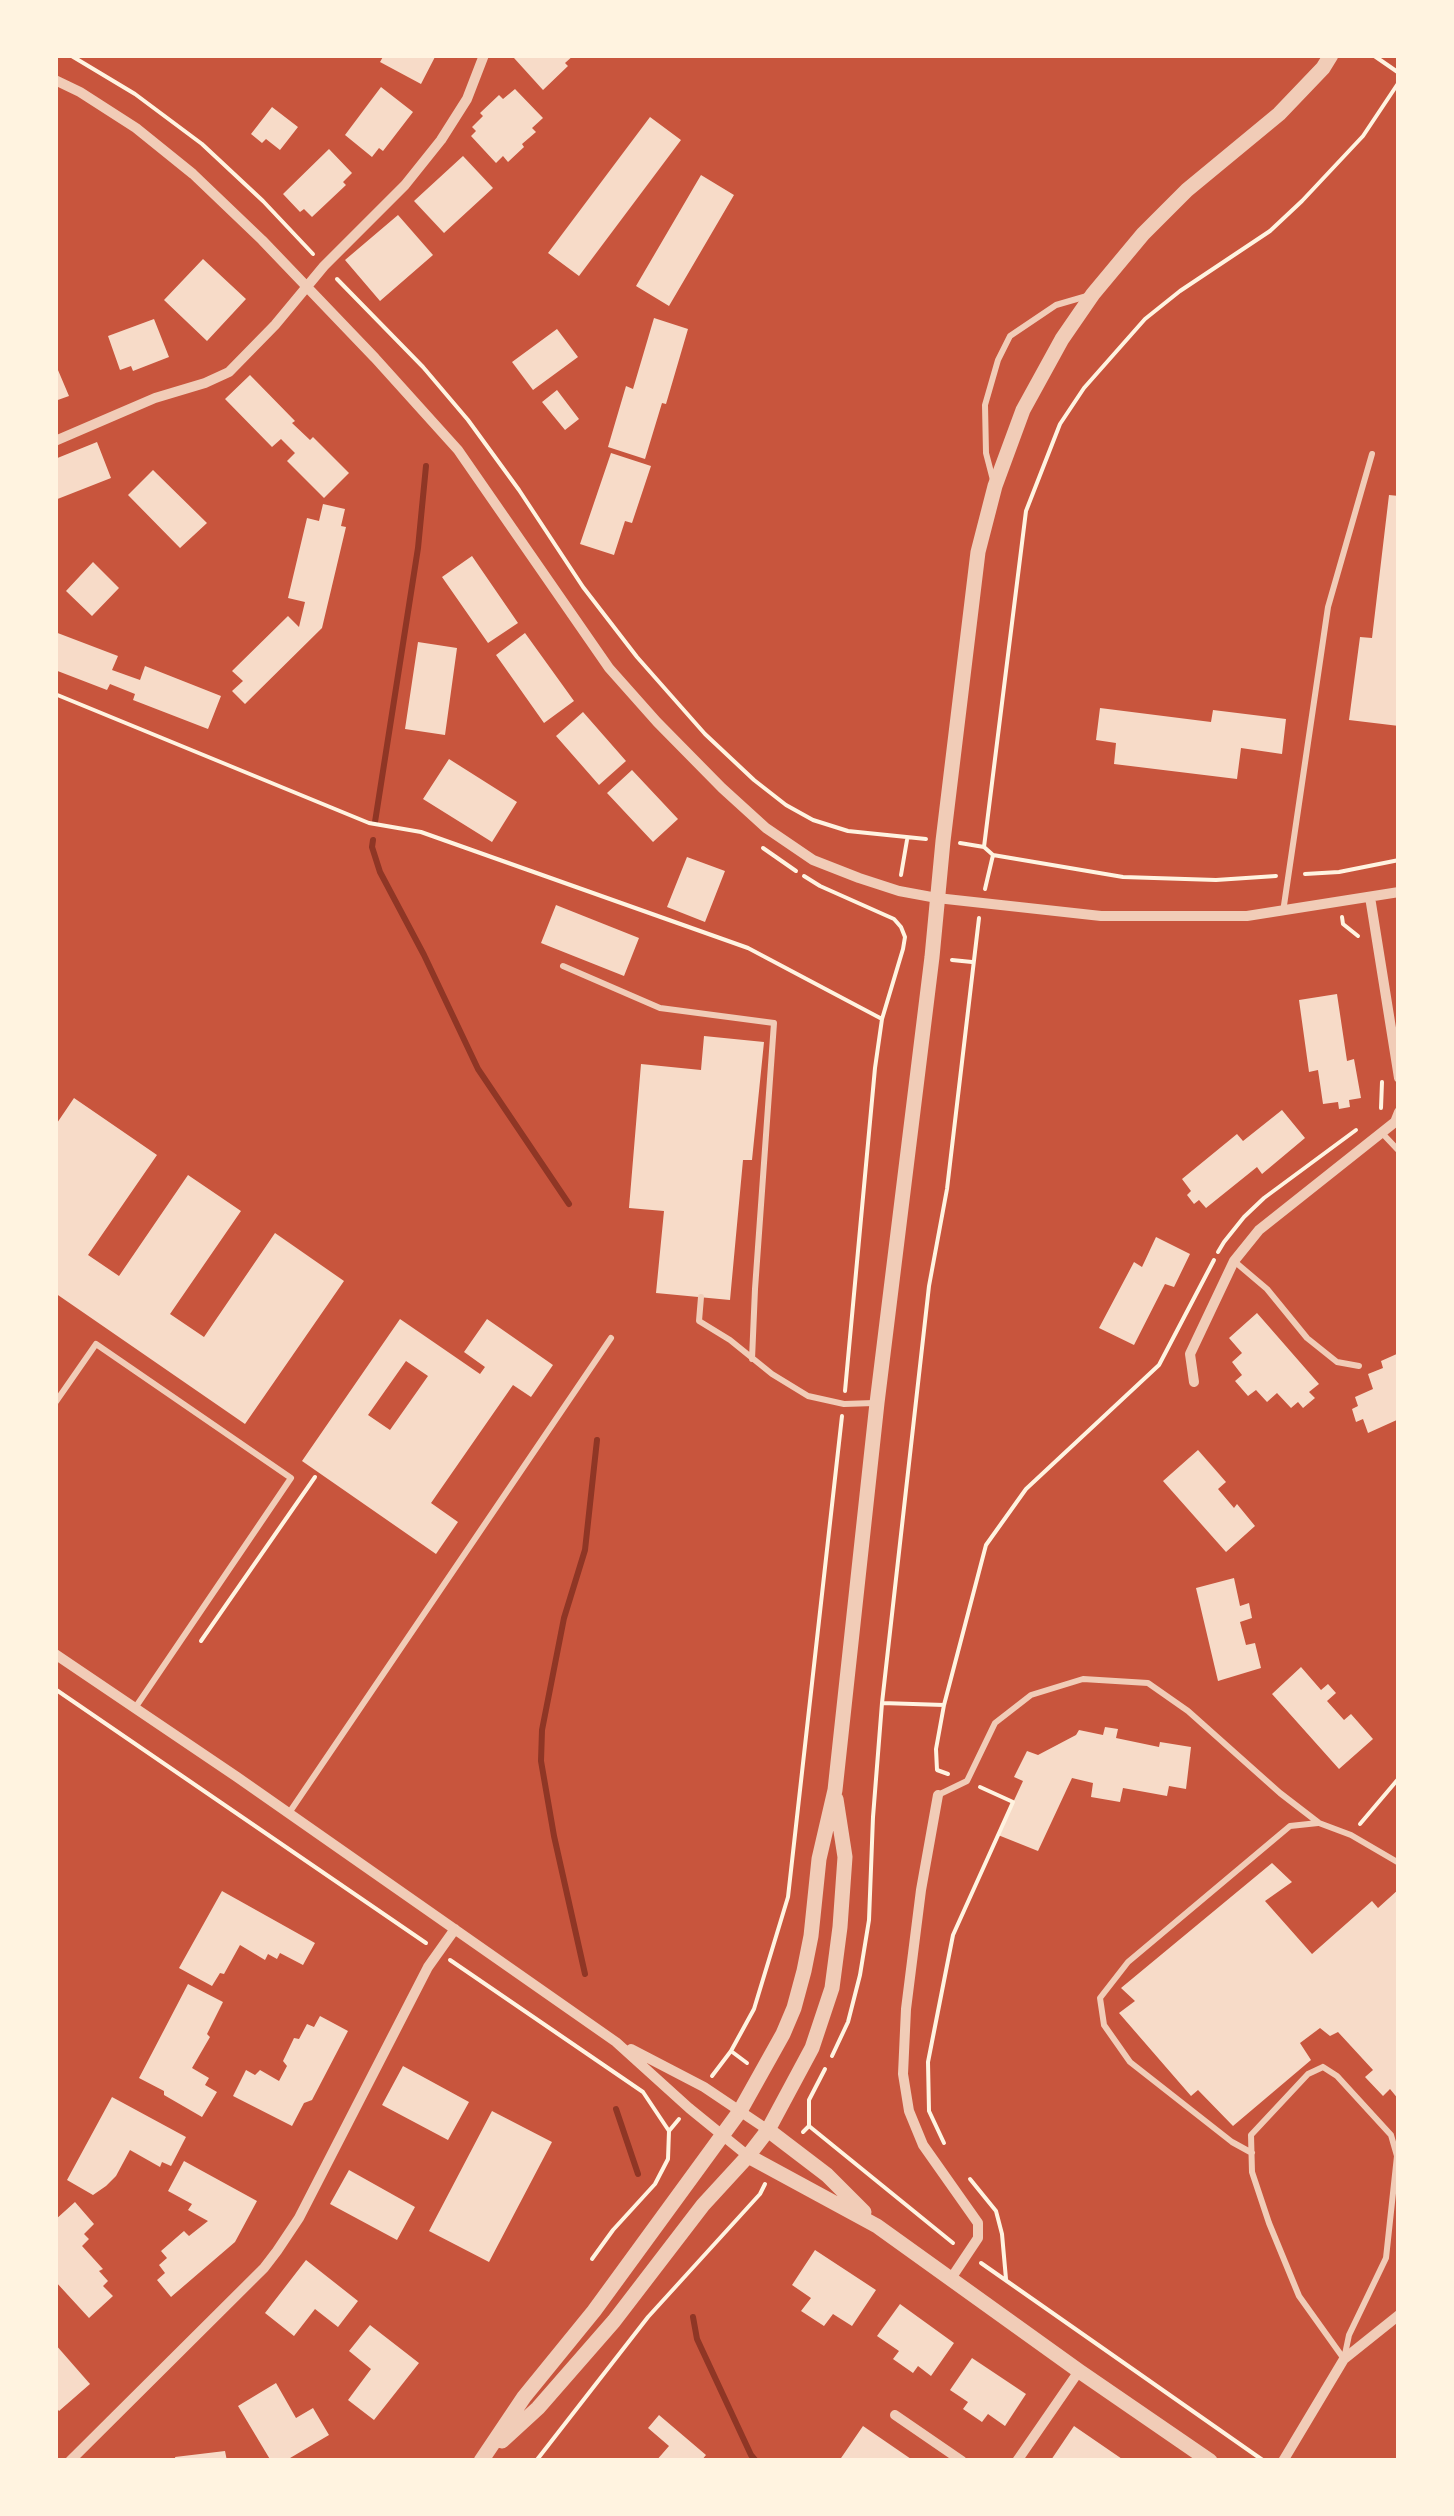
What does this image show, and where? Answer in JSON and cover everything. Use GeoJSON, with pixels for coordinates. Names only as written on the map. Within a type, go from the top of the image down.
{"type":"FeatureCollection","features":[{"type":"Feature","properties":{"kind":"street"},"geometry":{"type":"LineString","coordinates":[[55,440],[229,372],[276,325],[306,286],[406,186],[442,140],[467,99],[484,55]]}},
{"type":"Feature","properties":{"kind":"street"},"geometry":{"type":"LineString","coordinates":[[481,2461],[524,2397],[594,2311],[740,2110],[794,2008],[811,1936],[819,1860],[835,1790],[978,552],[995,486],[1023,410],[1062,338],[1093,294],[1142,234],[1187,190],[1279,114],[1331,55]]}},
{"type":"Feature","properties":{"kind":"street"},"geometry":{"type":"LineString","coordinates":[[55,80],[136,128],[179,162],[262,240],[458,450],[609,668],[722,788],[766,828],[813,860],[886,887],[938,898],[1101,916],[1247,916],[1399,892]]}},
{"type":"Feature","properties":{"kind":"street"},"geometry":{"type":"LineString","coordinates":[[1370,897],[1399,1078]]}},
{"type":"Feature","properties":{"kind":"street"},"geometry":{"type":"LineString","coordinates":[[1194,1382],[1190,1354],[1234,1262],[1258,1230],[1395,1122],[1399,1112]]}},
{"type":"Feature","properties":{"kind":"street"},"geometry":{"type":"LineString","coordinates":[[55,1654],[616,2042],[748,2156],[877,2226],[1210,2461]]}},
{"type":"Feature","properties":{"kind":"street"},"geometry":{"type":"LineString","coordinates":[[481,2461],[538,2408],[614,2321],[703,2205],[748,2156],[768,2130],[812,2048],[832,1988],[840,1927],[844,1856],[835,1790]]}},
{"type":"Feature","properties":{"kind":"street"},"geometry":{"type":"LineString","coordinates":[[938,1794],[906,2009],[904,2074],[909,2111],[923,2145],[978,2224],[978,2238],[950,2280]]}},
{"type":"Feature","properties":{"kind":"street"},"geometry":{"type":"LineString","coordinates":[[70,2461],[278,2250],[299,2218],[428,1967],[455,1929]]}},
{"type":"Feature","properties":{"kind":"street"},"geometry":{"type":"LineString","coordinates":[[616,2042],[740,2110],[827,2175],[877,2226]]}},
{"type":"Feature","properties":{"kind":"street"},"geometry":{"type":"LineString","coordinates":[[1283,2461],[1344,2359],[1399,2314]]}},
{"type":"Feature","properties":{"kind":"street"},"geometry":{"type":"LineString","coordinates":[[1017,2461],[1079,2372]]}},
{"type":"Feature","properties":{"kind":"street"},"geometry":{"type":"LineString","coordinates":[[895,2415],[962,2461]]}},
{"type":"Feature","properties":{"kind":"lane"},"geometry":{"type":"LineString","coordinates":[[995,486],[986,453],[985,406],[998,360],[1010,336],[1056,305],[1093,294]]}},
{"type":"Feature","properties":{"kind":"lane"},"geometry":{"type":"LineString","coordinates":[[1284,912],[1328,608],[1372,454]]}},
{"type":"Feature","properties":{"kind":"lane"},"geometry":{"type":"LineString","coordinates":[[563,966],[660,1008],[774,1023],[752,1358]]}},
{"type":"Feature","properties":{"kind":"lane"},"geometry":{"type":"LineString","coordinates":[[1382,1132],[1399,1151]]}},
{"type":"Feature","properties":{"kind":"lane"},"geometry":{"type":"LineString","coordinates":[[1234,1262],[1267,1288],[1307,1338],[1336,1362],[1359,1366]]}},
{"type":"Feature","properties":{"kind":"lane"},"geometry":{"type":"LineString","coordinates":[[700,1297],[699,1321],[808,1396],[844,1404],[878,1403]]}},
{"type":"Feature","properties":{"kind":"lane"},"geometry":{"type":"LineString","coordinates":[[289,1813],[611,1338]]}},
{"type":"Feature","properties":{"kind":"lane"},"geometry":{"type":"LineString","coordinates":[[55,1403],[96,1344],[291,1478],[135,1708]]}},
{"type":"Feature","properties":{"kind":"lane"},"geometry":{"type":"LineString","coordinates":[[938,1794],[967,1781],[995,1723],[1030,1694],[1083,1680],[1148,1683],[1188,1711],[1319,1823],[1351,1835],[1399,1863]]}},
{"type":"Feature","properties":{"kind":"lane"},"geometry":{"type":"LineString","coordinates":[[1252,2153],[1232,2142],[1130,2062],[1104,2025],[1100,1998],[1128,1962],[1290,1826],[1319,1823]]}},
{"type":"Feature","properties":{"kind":"lane"},"geometry":{"type":"LineString","coordinates":[[1323,2067],[1337,2076],[1391,2135],[1397,2156],[1386,2258],[1349,2334],[1344,2359],[1299,2296],[1252,2172],[1251,2135],[1308,2074],[1323,2067]]}},
{"type":"Feature","properties":{"kind":"path"},"geometry":{"type":"LineString","coordinates":[[1373,55],[1399,73]]}},
{"type":"Feature","properties":{"kind":"path"},"geometry":{"type":"LineString","coordinates":[[984,847],[1026,510],[1060,424],[1084,388],[1145,318],[1270,231],[1302,201],[1363,136],[1399,82]]}},
{"type":"Feature","properties":{"kind":"path"},"geometry":{"type":"LineString","coordinates":[[55,694],[370,823],[421,832],[748,948],[882,1018]]}},
{"type":"Feature","properties":{"kind":"path"},"geometry":{"type":"LineString","coordinates":[[907,838],[984,847],[993,855],[1123,876],[1216,880],[1339,872],[1399,860]]}},
{"type":"Feature","properties":{"kind":"path"},"geometry":{"type":"LineString","coordinates":[[993,855],[981,903],[946,1189],[928,1286],[882,1703],[869,1920],[848,2022],[809,2100],[810,2126],[968,2254],[1264,2461]]}},
{"type":"Feature","properties":{"kind":"path"},"geometry":{"type":"LineString","coordinates":[[1340,902],[1343,924],[1358,935]]}},
{"type":"Feature","properties":{"kind":"path"},"geometry":{"type":"LineString","coordinates":[[731,2051],[754,2009],[788,1898],[844,1404],[875,1068],[882,1018],[905,937],[894,919]]}},
{"type":"Feature","properties":{"kind":"path"},"geometry":{"type":"LineString","coordinates":[[1381,1079],[1381,1111]]}},
{"type":"Feature","properties":{"kind":"path"},"geometry":{"type":"LineString","coordinates":[[946,2146],[929,2112],[931,2044],[954,1935],[1013,1802],[937,1770],[936,1749],[944,1704],[986,1546],[1026,1489],[1158,1365],[1224,1242],[1244,1217],[1366,1122]]}},
{"type":"Feature","properties":{"kind":"path"},"geometry":{"type":"LineString","coordinates":[[192,1653],[315,1477]]}},
{"type":"Feature","properties":{"kind":"path"},"geometry":{"type":"LineString","coordinates":[[55,1688],[643,2092],[670,2131]]}},
{"type":"Feature","properties":{"kind":"path"},"geometry":{"type":"LineString","coordinates":[[882,1703],[944,1704]]}},
{"type":"Feature","properties":{"kind":"path"},"geometry":{"type":"LineString","coordinates":[[1351,1835],[1399,1778]]}},
{"type":"Feature","properties":{"kind":"path"},"geometry":{"type":"LineString","coordinates":[[788,2146],[810,2126]]}},
{"type":"Feature","properties":{"kind":"path"},"geometry":{"type":"LineString","coordinates":[[592,2260],[655,2184],[668,2159]]}},
{"type":"Feature","properties":{"kind":"path"},"geometry":{"type":"LineString","coordinates":[[536,2461],[648,2317],[760,2194],[773,2169]]}},
{"type":"Feature","properties":{"kind":"path"},"geometry":{"type":"LineString","coordinates":[[963,2172],[996,2211],[1006,2279]]}},
{"type":"Feature","properties":{"kind":"path"},"geometry":{"type":"LineString","coordinates":[[1245,2461],[1251,2452]]}},
{"type":"Feature","properties":{"kind":"building"},"geometry":{"type":"Polygon","coordinates":[[[384,55],[436,55],[421,84],[380,62],[384,55]]]}},
{"type":"Feature","properties":{"kind":"building"},"geometry":{"type":"Polygon","coordinates":[[[574,55],[543,90],[514,58],[574,55]]]}},
{"type":"Feature","properties":{"kind":"building"},"geometry":{"type":"Polygon","coordinates":[[[381,87],[413,112],[383,151],[379,148],[372,157],[345,135],[381,87]]]}},
{"type":"Feature","properties":{"kind":"building"},"geometry":{"type":"Polygon","coordinates":[[[515,89],[543,118],[532,128],[536,132],[522,144],[524,147],[508,162],[503,156],[496,163],[471,136],[476,131],[472,127],[499,95],[503,99],[515,89]]]}},
{"type":"Feature","properties":{"kind":"building"},"geometry":{"type":"Polygon","coordinates":[[[272,107],[298,127],[280,150],[251,134],[272,107]]]}},
{"type":"Feature","properties":{"kind":"building"},"geometry":{"type":"Polygon","coordinates":[[[650,117],[681,140],[579,276],[548,253],[650,117]]]}},
{"type":"Feature","properties":{"kind":"building"},"geometry":{"type":"Polygon","coordinates":[[[329,149],[352,173],[343,182],[346,185],[312,217],[304,209],[300,212],[283,194],[329,149]]]}},
{"type":"Feature","properties":{"kind":"building"},"geometry":{"type":"Polygon","coordinates":[[[463,156],[493,188],[444,233],[414,201],[463,156]]]}},
{"type":"Feature","properties":{"kind":"building"},"geometry":{"type":"Polygon","coordinates":[[[701,175],[734,195],[669,306],[636,286],[701,175]]]}},
{"type":"Feature","properties":{"kind":"building"},"geometry":{"type":"Polygon","coordinates":[[[398,215],[433,255],[380,301],[345,260],[398,215]]]}},
{"type":"Feature","properties":{"kind":"building"},"geometry":{"type":"Polygon","coordinates":[[[203,259],[246,299],[207,341],[164,300],[203,259]]]}},
{"type":"Feature","properties":{"kind":"building"},"geometry":{"type":"Polygon","coordinates":[[[654,318],[688,329],[645,459],[608,447],[626,386],[633,389],[654,318]]]}},
{"type":"Feature","properties":{"kind":"building"},"geometry":{"type":"Polygon","coordinates":[[[154,319],[169,357],[133,371],[131,366],[120,370],[108,336],[154,319]]]}},
{"type":"Feature","properties":{"kind":"building"},"geometry":{"type":"Polygon","coordinates":[[[557,329],[578,357],[533,390],[512,362],[557,329]]]}},
{"type":"Feature","properties":{"kind":"building"},"geometry":{"type":"Polygon","coordinates":[[[55,363],[69,396],[55,401],[55,363]]]}},
{"type":"Feature","properties":{"kind":"building"},"geometry":{"type":"Polygon","coordinates":[[[250,375],[295,421],[292,423],[310,440],[313,437],[349,473],[324,498],[287,461],[295,453],[281,439],[272,447],[225,399],[250,375]]]}},
{"type":"Feature","properties":{"kind":"building"},"geometry":{"type":"Polygon","coordinates":[[[557,390],[579,419],[565,430],[542,402],[557,390]]]}},
{"type":"Feature","properties":{"kind":"building"},"geometry":{"type":"Polygon","coordinates":[[[97,442],[111,478],[55,500],[55,459],[97,442]]]}},
{"type":"Feature","properties":{"kind":"building"},"geometry":{"type":"Polygon","coordinates":[[[611,453],[651,466],[632,523],[625,521],[614,555],[580,544],[611,453]]]}},
{"type":"Feature","properties":{"kind":"building"},"geometry":{"type":"Polygon","coordinates":[[[153,470],[207,523],[180,548],[128,495],[153,470]]]}},
{"type":"Feature","properties":{"kind":"building"},"geometry":{"type":"Polygon","coordinates":[[[1389,495],[1399,496],[1399,726],[1349,720],[1360,637],[1372,638],[1389,495]]]}},
{"type":"Feature","properties":{"kind":"building"},"geometry":{"type":"Polygon","coordinates":[[[323,504],[345,509],[341,526],[346,527],[322,628],[245,704],[232,691],[243,681],[232,671],[288,616],[299,627],[305,602],[288,598],[307,518],[319,521],[323,504]]]}},
{"type":"Feature","properties":{"kind":"building"},"geometry":{"type":"Polygon","coordinates":[[[472,556],[518,623],[488,643],[442,577],[472,556]]]}},
{"type":"Feature","properties":{"kind":"building"},"geometry":{"type":"Polygon","coordinates":[[[93,562],[119,588],[92,616],[66,591],[93,562]]]}},
{"type":"Feature","properties":{"kind":"building"},"geometry":{"type":"Polygon","coordinates":[[[55,632],[118,656],[112,670],[140,680],[145,666],[221,696],[208,729],[133,700],[135,694],[110,684],[107,690],[55,670],[55,632]]]}},
{"type":"Feature","properties":{"kind":"building"},"geometry":{"type":"Polygon","coordinates":[[[525,633],[574,701],[544,723],[496,655],[525,633]]]}},
{"type":"Feature","properties":{"kind":"building"},"geometry":{"type":"Polygon","coordinates":[[[418,642],[457,648],[445,735],[405,729],[418,642]]]}},
{"type":"Feature","properties":{"kind":"building"},"geometry":{"type":"Polygon","coordinates":[[[1100,708],[1211,722],[1213,710],[1286,719],[1282,754],[1241,748],[1237,779],[1114,764],[1116,743],[1096,740],[1100,708]]]}},
{"type":"Feature","properties":{"kind":"building"},"geometry":{"type":"Polygon","coordinates":[[[583,712],[626,761],[599,785],[556,736],[583,712]]]}},
{"type":"Feature","properties":{"kind":"building"},"geometry":{"type":"Polygon","coordinates":[[[449,759],[517,802],[492,842],[423,799],[449,759]]]}},
{"type":"Feature","properties":{"kind":"building"},"geometry":{"type":"Polygon","coordinates":[[[632,770],[678,819],[653,842],[607,793],[632,770]]]}},
{"type":"Feature","properties":{"kind":"building"},"geometry":{"type":"Polygon","coordinates":[[[687,857],[725,871],[705,922],[667,907],[687,857]]]}},
{"type":"Feature","properties":{"kind":"building"},"geometry":{"type":"Polygon","coordinates":[[[556,905],[639,938],[624,976],[541,943],[556,905]]]}},
{"type":"Feature","properties":{"kind":"building"},"geometry":{"type":"Polygon","coordinates":[[[1337,994],[1347,1061],[1354,1059],[1361,1098],[1349,1100],[1350,1107],[1339,1109],[1338,1102],[1323,1104],[1318,1070],[1309,1072],[1299,1000],[1337,994]]]}},
{"type":"Feature","properties":{"kind":"building"},"geometry":{"type":"Polygon","coordinates":[[[704,1036],[764,1042],[752,1160],[743,1160],[730,1300],[656,1293],[664,1211],[629,1208],[641,1064],[701,1070],[704,1036]]]}},
{"type":"Feature","properties":{"kind":"building"},"geometry":{"type":"Polygon","coordinates":[[[74,1098],[157,1155],[88,1255],[119,1276],[188,1175],[241,1211],[170,1314],[204,1337],[275,1233],[344,1281],[245,1424],[55,1293],[55,1126],[74,1098]]]}},
{"type":"Feature","properties":{"kind":"building"},"geometry":{"type":"Polygon","coordinates":[[[1282,1110],[1305,1138],[1262,1174],[1257,1167],[1206,1208],[1199,1200],[1194,1204],[1182,1179],[1237,1134],[1243,1141],[1282,1110]]]}},
{"type":"Feature","properties":{"kind":"building"},"geometry":{"type":"Polygon","coordinates":[[[1156,1237],[1190,1254],[1174,1287],[1165,1284],[1134,1345],[1099,1328],[1134,1262],[1142,1267],[1156,1237]]]}},
{"type":"Feature","properties":{"kind":"building"},"geometry":{"type":"Polygon","coordinates":[[[1257,1313],[1319,1384],[1309,1392],[1315,1398],[1303,1408],[1298,1402],[1291,1408],[1277,1393],[1267,1402],[1256,1390],[1248,1396],[1235,1381],[1242,1375],[1232,1362],[1242,1353],[1229,1338],[1257,1313]]]}},
{"type":"Feature","properties":{"kind":"building"},"geometry":{"type":"Polygon","coordinates":[[[400,1319],[480,1374],[485,1367],[464,1352],[487,1319],[553,1365],[531,1397],[513,1385],[431,1503],[458,1522],[436,1554],[302,1461],[400,1319]],[[406,1361],[368,1415],[390,1430],[428,1376],[406,1361]]]}},
{"type":"Feature","properties":{"kind":"building"},"geometry":{"type":"Polygon","coordinates":[[[1399,1353],[1399,1419],[1368,1433],[1363,1419],[1356,1422],[1352,1409],[1358,1406],[1355,1397],[1373,1389],[1368,1374],[1383,1368],[1381,1361],[1399,1353]]]}},
{"type":"Feature","properties":{"kind":"building"},"geometry":{"type":"Polygon","coordinates":[[[1198,1450],[1226,1482],[1218,1489],[1255,1526],[1226,1552],[1163,1481],[1198,1450]]]}},
{"type":"Feature","properties":{"kind":"building"},"geometry":{"type":"Polygon","coordinates":[[[1234,1578],[1240,1606],[1249,1603],[1252,1618],[1240,1622],[1246,1645],[1255,1643],[1261,1668],[1218,1681],[1196,1588],[1234,1578]]]}},
{"type":"Feature","properties":{"kind":"building"},"geometry":{"type":"Polygon","coordinates":[[[1301,1667],[1321,1690],[1328,1684],[1336,1693],[1327,1701],[1344,1720],[1351,1714],[1373,1739],[1339,1769],[1272,1694],[1301,1667]]]}},
{"type":"Feature","properties":{"kind":"building"},"geometry":{"type":"Polygon","coordinates":[[[1105,1727],[1118,1729],[1116,1738],[1159,1747],[1160,1742],[1191,1747],[1186,1789],[1169,1786],[1167,1796],[1123,1788],[1120,1802],[1091,1797],[1093,1783],[1072,1778],[1038,1851],[998,1835],[1023,1781],[1014,1777],[1027,1751],[1038,1755],[1079,1730],[1103,1735],[1105,1727]]]}},
{"type":"Feature","properties":{"kind":"building"},"geometry":{"type":"Polygon","coordinates":[[[1272,1863],[1292,1882],[1265,1901],[1312,1954],[1372,1901],[1378,1908],[1399,1889],[1399,2100],[1390,2089],[1383,2096],[1365,2077],[1373,2070],[1338,2032],[1330,2036],[1320,2028],[1300,2043],[1311,2060],[1233,2126],[1198,2090],[1191,2096],[1119,2013],[1135,2001],[1121,1988],[1272,1863]]]}},
{"type":"Feature","properties":{"kind":"building"},"geometry":{"type":"Polygon","coordinates":[[[222,1891],[315,1943],[303,1965],[280,1953],[277,1959],[268,1954],[265,1960],[240,1945],[224,1974],[220,1973],[212,1986],[179,1968],[222,1891]]]}},
{"type":"Feature","properties":{"kind":"building"},"geometry":{"type":"Polygon","coordinates":[[[188,1984],[223,2002],[207,2034],[210,2037],[192,2068],[209,2078],[205,2085],[217,2092],[202,2117],[139,2078],[188,1984]]]}},
{"type":"Feature","properties":{"kind":"building"},"geometry":{"type":"Polygon","coordinates":[[[320,2016],[348,2031],[312,2100],[304,2103],[292,2126],[233,2096],[246,2070],[255,2075],[260,2070],[279,2081],[294,2038],[299,2039],[307,2024],[314,2027],[320,2016]]]}},
{"type":"Feature","properties":{"kind":"building"},"geometry":{"type":"Polygon","coordinates":[[[403,2066],[469,2102],[448,2140],[382,2105],[403,2066]]]}},
{"type":"Feature","properties":{"kind":"building"},"geometry":{"type":"Polygon","coordinates":[[[112,2097],[186,2137],[171,2166],[162,2162],[160,2167],[130,2150],[116,2176],[93,2195],[67,2180],[112,2097]]]}},
{"type":"Feature","properties":{"kind":"building"},"geometry":{"type":"Polygon","coordinates":[[[492,2111],[552,2142],[489,2262],[429,2231],[492,2111]]]}},
{"type":"Feature","properties":{"kind":"building"},"geometry":{"type":"Polygon","coordinates":[[[184,2161],[257,2201],[235,2242],[171,2297],[157,2280],[165,2273],[159,2265],[167,2258],[161,2251],[184,2231],[189,2236],[208,2221],[188,2210],[192,2204],[168,2191],[184,2161]]]}},
{"type":"Feature","properties":{"kind":"building"},"geometry":{"type":"Polygon","coordinates":[[[349,2170],[415,2207],[397,2240],[330,2204],[349,2170]]]}},
{"type":"Feature","properties":{"kind":"building"},"geometry":{"type":"Polygon","coordinates":[[[75,2202],[94,2224],[84,2234],[89,2239],[82,2246],[103,2269],[99,2271],[108,2281],[103,2286],[113,2296],[89,2318],[55,2281],[55,2220],[75,2202]]]}},
{"type":"Feature","properties":{"kind":"building"},"geometry":{"type":"Polygon","coordinates":[[[815,2250],[876,2290],[852,2326],[833,2314],[824,2326],[801,2311],[811,2298],[792,2285],[815,2250]]]}},
{"type":"Feature","properties":{"kind":"building"},"geometry":{"type":"Polygon","coordinates":[[[306,2260],[358,2301],[338,2327],[315,2309],[294,2336],[265,2313],[306,2260]]]}},
{"type":"Feature","properties":{"kind":"building"},"geometry":{"type":"Polygon","coordinates":[[[900,2304],[954,2343],[931,2376],[918,2366],[913,2373],[893,2359],[899,2351],[877,2336],[900,2304]]]}},
{"type":"Feature","properties":{"kind":"building"},"geometry":{"type":"Polygon","coordinates":[[[370,2325],[419,2363],[374,2420],[348,2400],[371,2369],[349,2351],[370,2325]]]}},
{"type":"Feature","properties":{"kind":"building"},"geometry":{"type":"Polygon","coordinates":[[[55,2344],[90,2384],[59,2411],[55,2406],[55,2344]]]}},
{"type":"Feature","properties":{"kind":"building"},"geometry":{"type":"Polygon","coordinates":[[[972,2358],[1026,2394],[1005,2426],[988,2414],[982,2422],[963,2409],[968,2402],[950,2390],[972,2358]]]}},
{"type":"Feature","properties":{"kind":"building"},"geometry":{"type":"Polygon","coordinates":[[[276,2383],[296,2418],[313,2408],[329,2435],[285,2461],[271,2461],[238,2406],[276,2383]]]}},
{"type":"Feature","properties":{"kind":"building"},"geometry":{"type":"Polygon","coordinates":[[[659,2415],[706,2455],[701,2461],[656,2461],[669,2446],[648,2428],[659,2415]]]}},
{"type":"Feature","properties":{"kind":"building"},"geometry":{"type":"Polygon","coordinates":[[[863,2426],[911,2459],[910,2461],[839,2461],[863,2426]]]}},
{"type":"Feature","properties":{"kind":"building"},"geometry":{"type":"Polygon","coordinates":[[[1074,2426],[1125,2461],[1051,2460],[1074,2426]]]}},
{"type":"Feature","properties":{"kind":"building"},"geometry":{"type":"Polygon","coordinates":[[[225,2451],[227,2461],[176,2461],[175,2457],[225,2451]]]}},
{"type":"Feature","properties":{"kind":"waterway"},"geometry":{"type":"LineString","coordinates":[[375,822],[418,548],[426,466]]}},
{"type":"Feature","properties":{"kind":"waterway"},"geometry":{"type":"LineString","coordinates":[[373,840],[380,872],[478,1069],[569,1204]]}},
{"type":"Feature","properties":{"kind":"waterway"},"geometry":{"type":"LineString","coordinates":[[585,1974],[541,1761],[542,1730],[564,1618],[585,1550],[597,1440]]}},
{"type":"Feature","properties":{"kind":"waterway"},"geometry":{"type":"LineString","coordinates":[[616,2109],[638,2174]]}},
{"type":"Feature","properties":{"kind":"waterway"},"geometry":{"type":"LineString","coordinates":[[693,2317],[697,2339],[756,2461]]}}]}
